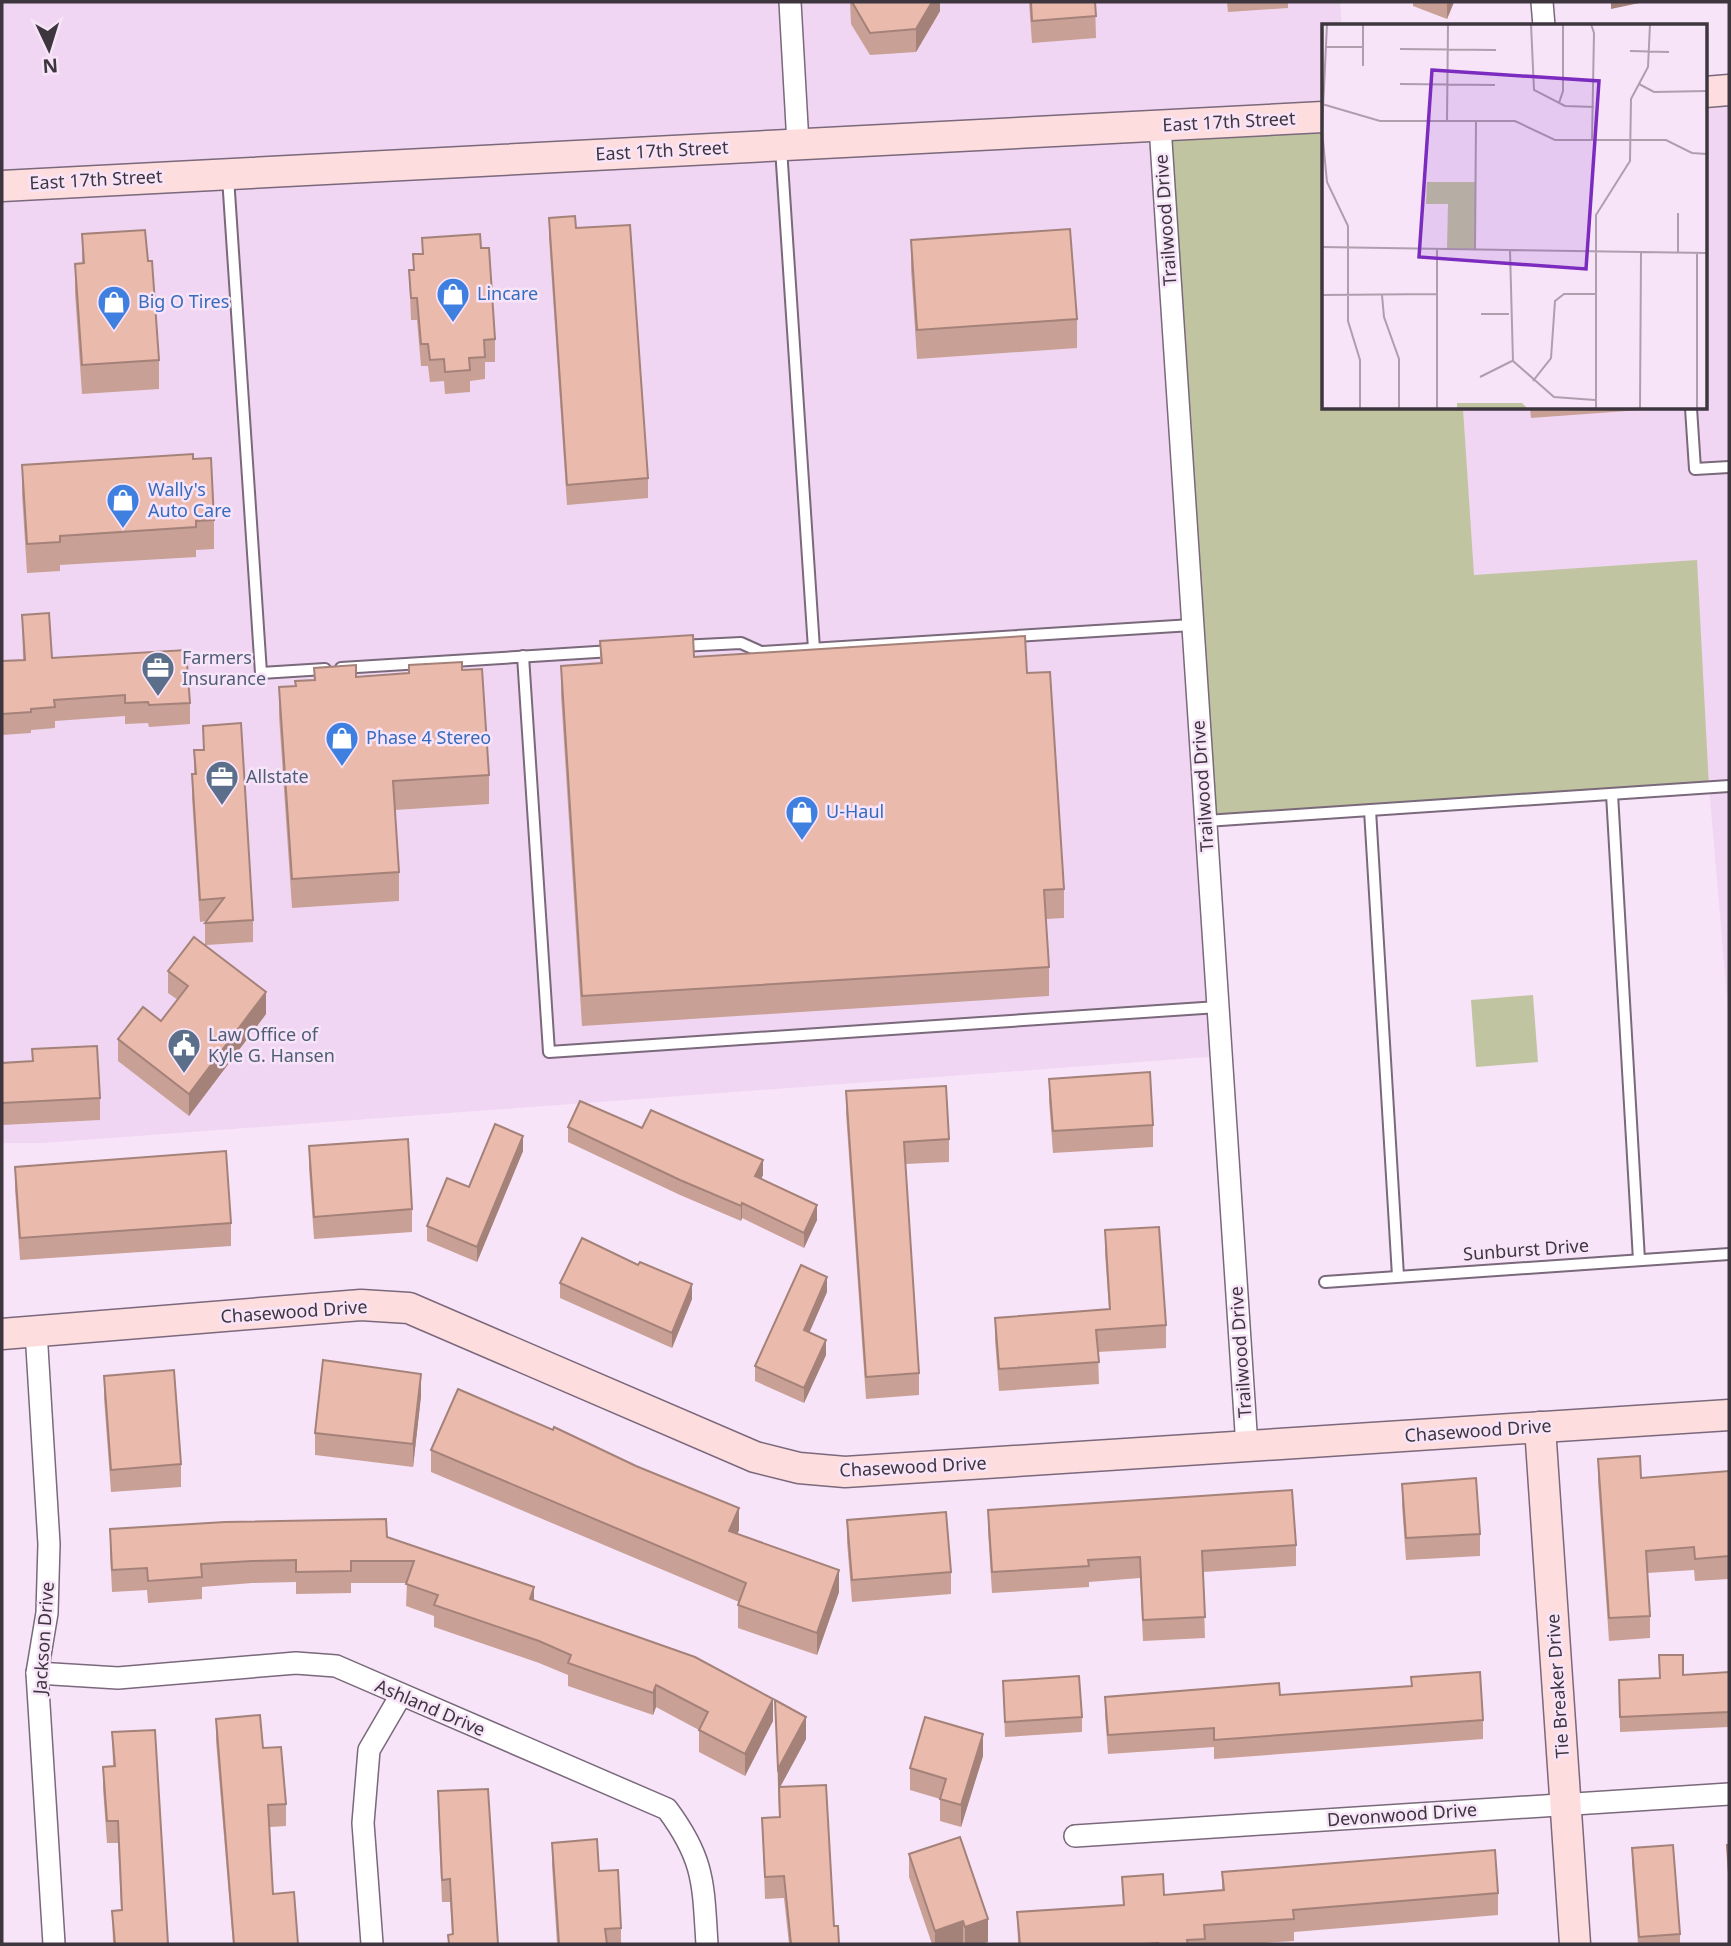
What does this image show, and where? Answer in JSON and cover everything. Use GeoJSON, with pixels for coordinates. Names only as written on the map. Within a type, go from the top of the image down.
{"type":"FeatureCollection","features":[{"type":"Feature","properties":{"kind":"street"},"geometry":{"type":"LineString","coordinates":[[790,2],[790,144]]}},
{"type":"Feature","properties":{"kind":"street"},"geometry":{"type":"LineString","coordinates":[[1542,2],[1544,24]]}},
{"type":"Feature","properties":{"kind":"street"},"geometry":{"type":"LineString","coordinates":[[1706,92],[1729,90]]}},
{"type":"Feature","properties":{"kind":"street","name":"East 17th Street"},"geometry":{"type":"LineString","coordinates":[[2,186],[1322,117]]}},
{"type":"Feature","properties":{"kind":"street","name":"Trailwood Drive"},"geometry":{"type":"LineString","coordinates":[[1160,126],[1247,1447]]}},
{"type":"Feature","properties":{"kind":"street","name":"Chasewood Drive"},"geometry":{"type":"LineString","coordinates":[[2,1334],[361,1305],[409,1308],[755,1457],[799,1468],[845,1472],[1729,1415]]}},
{"type":"Feature","properties":{"kind":"street","name":"Jackson Drive"},"geometry":{"type":"LineString","coordinates":[[36,1331],[49,1545],[47,1613],[37,1673],[54,1944]]}},
{"type":"Feature","properties":{"kind":"street","name":"Tie Breaker Drive"},"geometry":{"type":"LineString","coordinates":[[1540,1427],[1575,1944]]}},
{"type":"Feature","properties":{"kind":"street","name":"Ashland Drive"},"geometry":{"type":"LineString","coordinates":[[37,1673],[118,1678],[296,1663],[336,1666],[667,1809],[690,1839],[703,1879],[708,1944]]}},
{"type":"Feature","properties":{"kind":"street"},"geometry":{"type":"LineString","coordinates":[[372,1944],[363,1823],[369,1749],[401,1695]]}},
{"type":"Feature","properties":{"kind":"street","name":"Devonwood Drive"},"geometry":{"type":"LineString","coordinates":[[1075,1836],[1729,1794]]}},
{"type":"Feature","properties":{"kind":"lane"},"geometry":{"type":"LineString","coordinates":[[790,144],[814,649]]}},
{"type":"Feature","properties":{"kind":"lane"},"geometry":{"type":"LineString","coordinates":[[228,173],[261,673],[618,650]]}},
{"type":"Feature","properties":{"kind":"lane"},"geometry":{"type":"LineString","coordinates":[[1691,410],[1695,469],[1729,467]]}},
{"type":"Feature","properties":{"kind":"lane"},"geometry":{"type":"LineString","coordinates":[[673,647],[741,643],[761,652],[1192,625]]}},
{"type":"Feature","properties":{"kind":"lane"},"geometry":{"type":"LineString","coordinates":[[523,656],[549,1052],[1218,1007]]}},
{"type":"Feature","properties":{"kind":"lane"},"geometry":{"type":"LineString","coordinates":[[1206,821],[1729,786]]}},
{"type":"Feature","properties":{"kind":"lane"},"geometry":{"type":"LineString","coordinates":[[1612,794],[1639,1260]]}},
{"type":"Feature","properties":{"kind":"lane"},"geometry":{"type":"LineString","coordinates":[[1370,810],[1398,1276]]}},
{"type":"Feature","properties":{"kind":"lane","name":"Sunburst Drive"},"geometry":{"type":"LineString","coordinates":[[1325,1282],[1729,1254]]}},
{"type":"Feature","properties":{"kind":"shaded area"},"geometry":{"type":"Polygon","coordinates":[[[2,2],[1340,2],[1342,24],[1322,24],[1322,117],[1160,126],[1221,1056],[43,1143],[2,1143],[2,2]]]}},
{"type":"Feature","properties":{"kind":"shaded area"},"geometry":{"type":"Polygon","coordinates":[[[1729,90],[1729,1021],[1709,787],[1473,575],[1463,410],[1706,410],[1706,92],[1729,90]]]}},
{"type":"Feature","properties":{"kind":"green space"},"geometry":{"type":"Polygon","coordinates":[[[1322,117],[1322,410],[1463,410],[1474,575],[1697,560],[1709,787],[1206,821],[1160,126],[1322,117]]]}},
{"type":"Feature","properties":{"kind":"green space"},"geometry":{"type":"Polygon","coordinates":[[[1533,995],[1538,1062],[1476,1067],[1471,1000],[1533,995]]]}},
{"type":"Feature","properties":{"kind":"building"},"geometry":{"type":"Polygon","coordinates":[[[852,2],[932,2],[916,29],[870,33],[852,2]]]}},
{"type":"Feature","properties":{"kind":"building"},"geometry":{"type":"Polygon","coordinates":[[[1031,2],[1095,2],[1096,16],[1032,21],[1031,2]]]}},
{"type":"Feature","properties":{"kind":"building"},"geometry":{"type":"Polygon","coordinates":[[[575,216],[576,228],[630,225],[648,478],[567,485],[549,218],[575,216]]]}},
{"type":"Feature","properties":{"kind":"building"},"geometry":{"type":"Polygon","coordinates":[[[1070,229],[1077,319],[917,330],[911,240],[1070,229]]]}},
{"type":"Feature","properties":{"kind":"building"},"geometry":{"type":"Polygon","coordinates":[[[145,230],[148,261],[152,261],[159,360],[82,365],[75,264],[84,263],[82,234],[145,230]]]}},
{"type":"Feature","properties":{"kind":"building"},"geometry":{"type":"Polygon","coordinates":[[[480,234],[481,248],[489,248],[495,339],[484,340],[485,357],[469,358],[470,370],[445,372],[444,359],[430,360],[428,344],[421,344],[417,298],[411,298],[409,270],[414,270],[413,254],[423,254],[422,238],[480,234]]]}},
{"type":"Feature","properties":{"kind":"building"},"geometry":{"type":"Polygon","coordinates":[[[193,454],[193,459],[211,458],[214,520],[196,521],[196,527],[60,536],[60,542],[27,544],[22,465],[193,454]]]}},
{"type":"Feature","properties":{"kind":"building"},"geometry":{"type":"Polygon","coordinates":[[[49,613],[52,658],[186,650],[190,703],[125,703],[125,695],[54,700],[55,707],[2,714],[2,661],[25,660],[22,615],[49,613]]]}},
{"type":"Feature","properties":{"kind":"building"},"geometry":{"type":"Polygon","coordinates":[[[693,635],[694,657],[1025,636],[1027,673],[1050,672],[1064,889],[1044,890],[1049,967],[582,996],[561,666],[602,663],[600,641],[693,635]]]}},
{"type":"Feature","properties":{"kind":"building"},"geometry":{"type":"Polygon","coordinates":[[[462,662],[462,670],[482,669],[489,775],[393,781],[399,872],[292,879],[279,687],[296,686],[295,681],[315,680],[314,668],[356,665],[356,677],[409,673],[409,665],[462,662]]]}},
{"type":"Feature","properties":{"kind":"building"},"geometry":{"type":"Polygon","coordinates":[[[241,723],[253,920],[205,923],[224,898],[200,900],[192,774],[196,774],[194,750],[204,750],[203,726],[241,723]]]}},
{"type":"Feature","properties":{"kind":"building"},"geometry":{"type":"Polygon","coordinates":[[[194,937],[266,992],[189,1094],[118,1039],[143,1007],[161,1021],[188,986],[168,971],[194,937]]]}},
{"type":"Feature","properties":{"kind":"building"},"geometry":{"type":"Polygon","coordinates":[[[97,1046],[100,1098],[2,1103],[2,1063],[33,1061],[32,1049],[97,1046]]]}},
{"type":"Feature","properties":{"kind":"building"},"geometry":{"type":"Polygon","coordinates":[[[1150,1072],[1153,1125],[1053,1131],[1049,1079],[1150,1072]]]}},
{"type":"Feature","properties":{"kind":"building"},"geometry":{"type":"Polygon","coordinates":[[[946,1086],[949,1139],[904,1142],[919,1373],[866,1377],[846,1091],[946,1086]]]}},
{"type":"Feature","properties":{"kind":"building"},"geometry":{"type":"Polygon","coordinates":[[[580,1101],[642,1128],[651,1110],[763,1160],[755,1176],[817,1205],[804,1233],[742,1203],[741,1206],[680,1180],[568,1127],[580,1101]]]}},
{"type":"Feature","properties":{"kind":"building"},"geometry":{"type":"Polygon","coordinates":[[[495,1124],[523,1136],[477,1247],[427,1226],[447,1178],[469,1187],[495,1124]]]}},
{"type":"Feature","properties":{"kind":"building"},"geometry":{"type":"Polygon","coordinates":[[[408,1139],[412,1209],[314,1217],[309,1146],[408,1139]]]}},
{"type":"Feature","properties":{"kind":"building"},"geometry":{"type":"Polygon","coordinates":[[[226,1151],[231,1223],[20,1238],[15,1167],[226,1151]]]}},
{"type":"Feature","properties":{"kind":"building"},"geometry":{"type":"Polygon","coordinates":[[[1159,1227],[1166,1325],[1096,1330],[1099,1362],[999,1369],[995,1318],[1110,1309],[1105,1230],[1159,1227]]]}},
{"type":"Feature","properties":{"kind":"building"},"geometry":{"type":"Polygon","coordinates":[[[582,1238],[638,1265],[640,1262],[692,1284],[672,1333],[560,1283],[582,1238]]]}},
{"type":"Feature","properties":{"kind":"building"},"geometry":{"type":"Polygon","coordinates":[[[801,1265],[827,1277],[804,1330],[826,1340],[804,1388],[755,1366],[801,1265]]]}},
{"type":"Feature","properties":{"kind":"building"},"geometry":{"type":"Polygon","coordinates":[[[323,1360],[421,1374],[413,1444],[315,1433],[323,1360]]]}},
{"type":"Feature","properties":{"kind":"building"},"geometry":{"type":"Polygon","coordinates":[[[174,1370],[181,1464],[111,1470],[104,1376],[174,1370]]]}},
{"type":"Feature","properties":{"kind":"building"},"geometry":{"type":"Polygon","coordinates":[[[458,1389],[553,1430],[554,1427],[636,1466],[739,1508],[729,1531],[839,1570],[817,1633],[738,1605],[746,1583],[431,1450],[458,1389]]]}},
{"type":"Feature","properties":{"kind":"building"},"geometry":{"type":"Polygon","coordinates":[[[1640,1456],[1641,1478],[1729,1471],[1729,1556],[1695,1559],[1694,1547],[1646,1551],[1650,1616],[1609,1618],[1598,1459],[1640,1456]]]}},
{"type":"Feature","properties":{"kind":"building"},"geometry":{"type":"Polygon","coordinates":[[[1476,1478],[1480,1534],[1406,1538],[1402,1484],[1476,1478]]]}},
{"type":"Feature","properties":{"kind":"building"},"geometry":{"type":"Polygon","coordinates":[[[1292,1490],[1296,1545],[1202,1551],[1205,1617],[1143,1620],[1140,1557],[1088,1560],[1089,1566],[992,1572],[988,1510],[1292,1490]]]}},
{"type":"Feature","properties":{"kind":"building"},"geometry":{"type":"Polygon","coordinates":[[[946,1512],[951,1572],[852,1580],[847,1520],[946,1512]]]}},
{"type":"Feature","properties":{"kind":"building"},"geometry":{"type":"Polygon","coordinates":[[[386,1519],[387,1537],[534,1587],[530,1599],[695,1657],[773,1699],[745,1754],[699,1730],[708,1712],[656,1685],[653,1693],[568,1663],[571,1655],[539,1641],[434,1605],[438,1595],[406,1584],[414,1561],[351,1561],[351,1571],[296,1572],[296,1560],[201,1564],[202,1577],[148,1581],[147,1568],[112,1570],[110,1529],[225,1522],[386,1519]]]}},
{"type":"Feature","properties":{"kind":"building"},"geometry":{"type":"Polygon","coordinates":[[[1659,1655],[1683,1655],[1683,1675],[1729,1672],[1729,1712],[1620,1717],[1619,1680],[1660,1678],[1659,1655]]]}},
{"type":"Feature","properties":{"kind":"building"},"geometry":{"type":"Polygon","coordinates":[[[1480,1672],[1483,1720],[1214,1740],[1214,1728],[1108,1735],[1105,1697],[1279,1683],[1280,1695],[1412,1686],[1411,1677],[1480,1672]]]}},
{"type":"Feature","properties":{"kind":"building"},"geometry":{"type":"Polygon","coordinates":[[[1079,1676],[1082,1717],[1005,1722],[1003,1681],[1079,1676]]]}},
{"type":"Feature","properties":{"kind":"building"},"geometry":{"type":"Polygon","coordinates":[[[775,1700],[806,1717],[778,1769],[775,1700]]]}},
{"type":"Feature","properties":{"kind":"building"},"geometry":{"type":"Polygon","coordinates":[[[260,1715],[263,1748],[281,1747],[286,1804],[268,1805],[273,1894],[294,1892],[298,1944],[234,1944],[216,1719],[260,1715]]]}},
{"type":"Feature","properties":{"kind":"building"},"geometry":{"type":"Polygon","coordinates":[[[925,1717],[983,1734],[961,1805],[940,1799],[946,1779],[910,1768],[925,1717]]]}},
{"type":"Feature","properties":{"kind":"building"},"geometry":{"type":"Polygon","coordinates":[[[155,1730],[168,1944],[115,1944],[112,1911],[122,1910],[118,1821],[107,1821],[103,1767],[115,1766],[112,1732],[155,1730]]]}},
{"type":"Feature","properties":{"kind":"building"},"geometry":{"type":"Polygon","coordinates":[[[826,1785],[834,1926],[838,1926],[839,1944],[791,1944],[784,1876],[765,1877],[762,1818],[780,1817],[779,1787],[826,1785]]]}},
{"type":"Feature","properties":{"kind":"building"},"geometry":{"type":"Polygon","coordinates":[[[488,1789],[498,1944],[449,1944],[448,1935],[453,1934],[450,1879],[442,1880],[438,1791],[488,1789]]]}},
{"type":"Feature","properties":{"kind":"building"},"geometry":{"type":"Polygon","coordinates":[[[960,1837],[988,1919],[965,1927],[963,1921],[935,1931],[909,1854],[960,1837]]]}},
{"type":"Feature","properties":{"kind":"building"},"geometry":{"type":"Polygon","coordinates":[[[597,1839],[599,1871],[618,1870],[621,1928],[605,1929],[607,1944],[559,1944],[552,1843],[597,1839]]]}},
{"type":"Feature","properties":{"kind":"building"},"geometry":{"type":"Polygon","coordinates":[[[1673,1845],[1680,1934],[1639,1937],[1632,1848],[1673,1845]]]}},
{"type":"Feature","properties":{"kind":"building"},"geometry":{"type":"Polygon","coordinates":[[[1495,1850],[1498,1893],[1293,1910],[1294,1919],[1204,1925],[1205,1939],[1187,1940],[1188,1944],[1020,1944],[1017,1912],[1124,1905],[1122,1877],[1163,1874],[1164,1895],[1224,1890],[1222,1872],[1495,1850]]]}},
{"type":"Feature","properties":{"kind":"place","name":"Lincare"},"geometry":{"type":"Point","coordinates":[453,324]}},
{"type":"Feature","properties":{"kind":"place","name":"Big O Tires"},"geometry":{"type":"Point","coordinates":[114,332]}},
{"type":"Feature","properties":{"kind":"place","name":"Wally's Auto Care"},"geometry":{"type":"Point","coordinates":[123,530]}},
{"type":"Feature","properties":{"kind":"place","name":"Farmers Insurance"},"geometry":{"type":"Point","coordinates":[158,698]}},
{"type":"Feature","properties":{"kind":"place","name":"Phase 4 Stereo"},"geometry":{"type":"Point","coordinates":[342,768]}},
{"type":"Feature","properties":{"kind":"place","name":"Allstate"},"geometry":{"type":"Point","coordinates":[222,807]}},
{"type":"Feature","properties":{"kind":"place","name":"U-Haul"},"geometry":{"type":"Point","coordinates":[802,842]}},
{"type":"Feature","properties":{"kind":"place","name":"Law Office of Kyle G. Hansen"},"geometry":{"type":"Point","coordinates":[184,1075]}}]}
